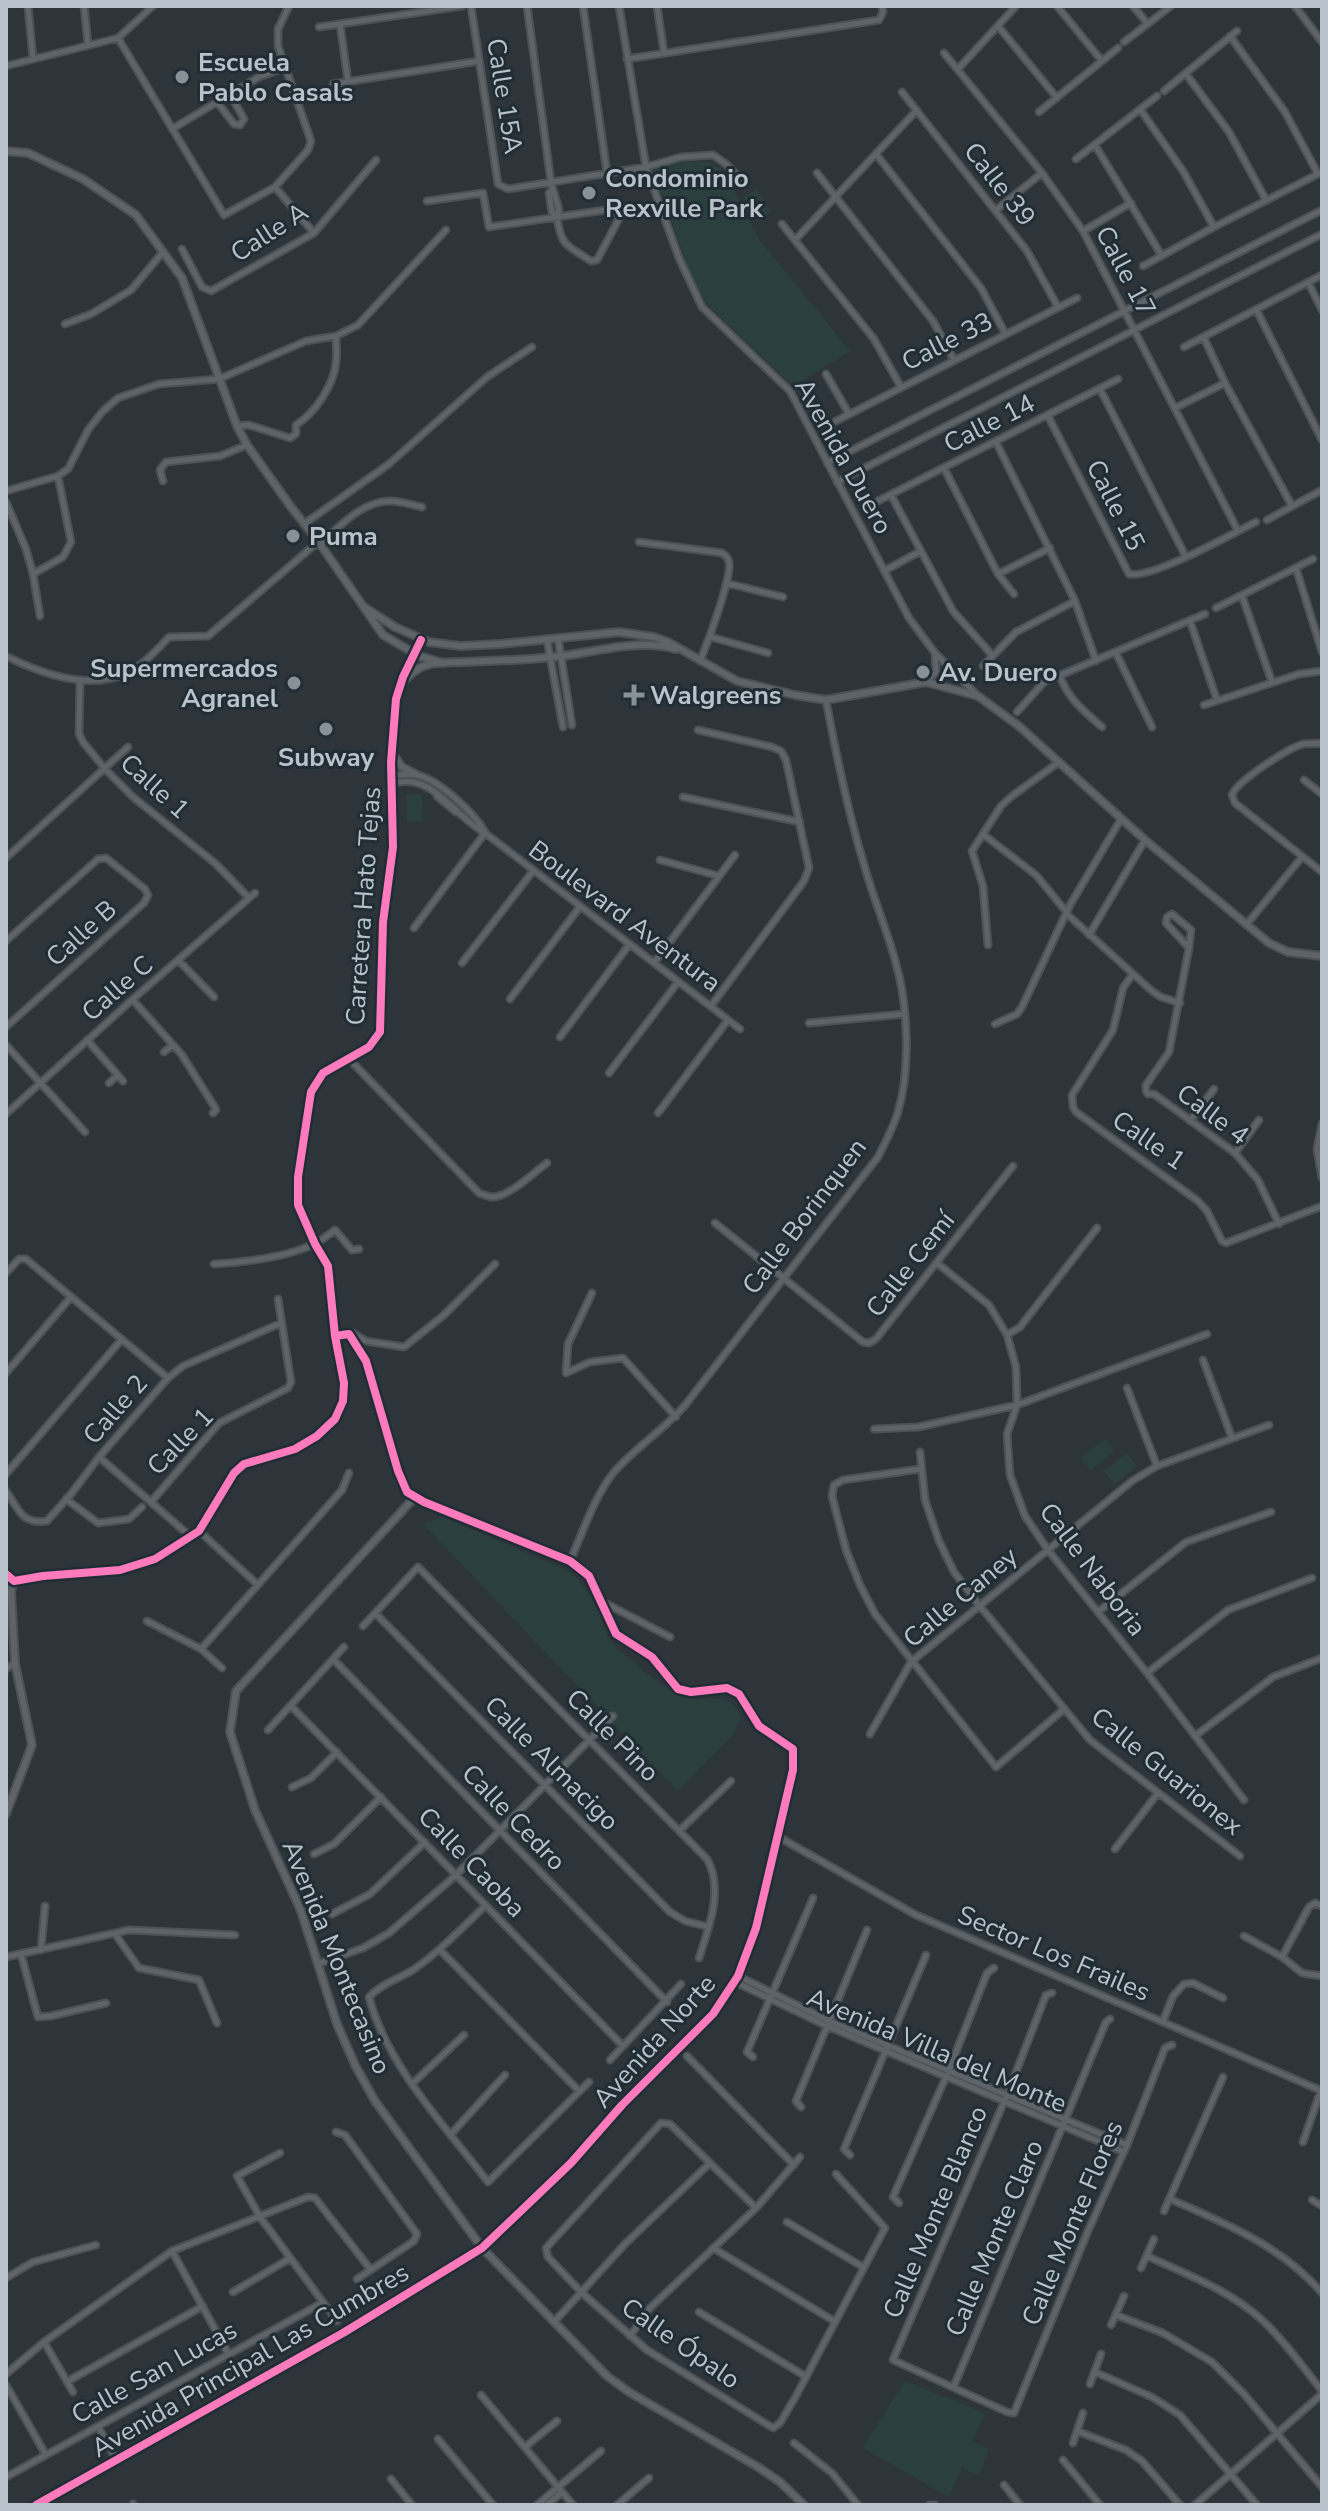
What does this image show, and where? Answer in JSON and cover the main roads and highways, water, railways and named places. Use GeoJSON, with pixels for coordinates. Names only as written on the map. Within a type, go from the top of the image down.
{"type":"FeatureCollection","features":[{"type":"Feature","properties":{"kind":"place","name":"Escuela Pablo Casals"},"geometry":{"type":"Point","coordinates":[182,77]}},
{"type":"Feature","properties":{"kind":"place","name":"Condominio Rexville Park"},"geometry":{"type":"Point","coordinates":[589,193]}},
{"type":"Feature","properties":{"kind":"place","name":"Puma"},"geometry":{"type":"Point","coordinates":[293,536]}},
{"type":"Feature","properties":{"kind":"place","name":"Av. Duero"},"geometry":{"type":"Point","coordinates":[923,672]}},
{"type":"Feature","properties":{"kind":"place","name":"Supermercados Agranel"},"geometry":{"type":"Point","coordinates":[294,683]}},
{"type":"Feature","properties":{"kind":"place","name":"Walgreens"},"geometry":{"type":"Point","coordinates":[634,695]}},
{"type":"Feature","properties":{"kind":"place","name":"Subway"},"geometry":{"type":"Point","coordinates":[326,729]}}]}
